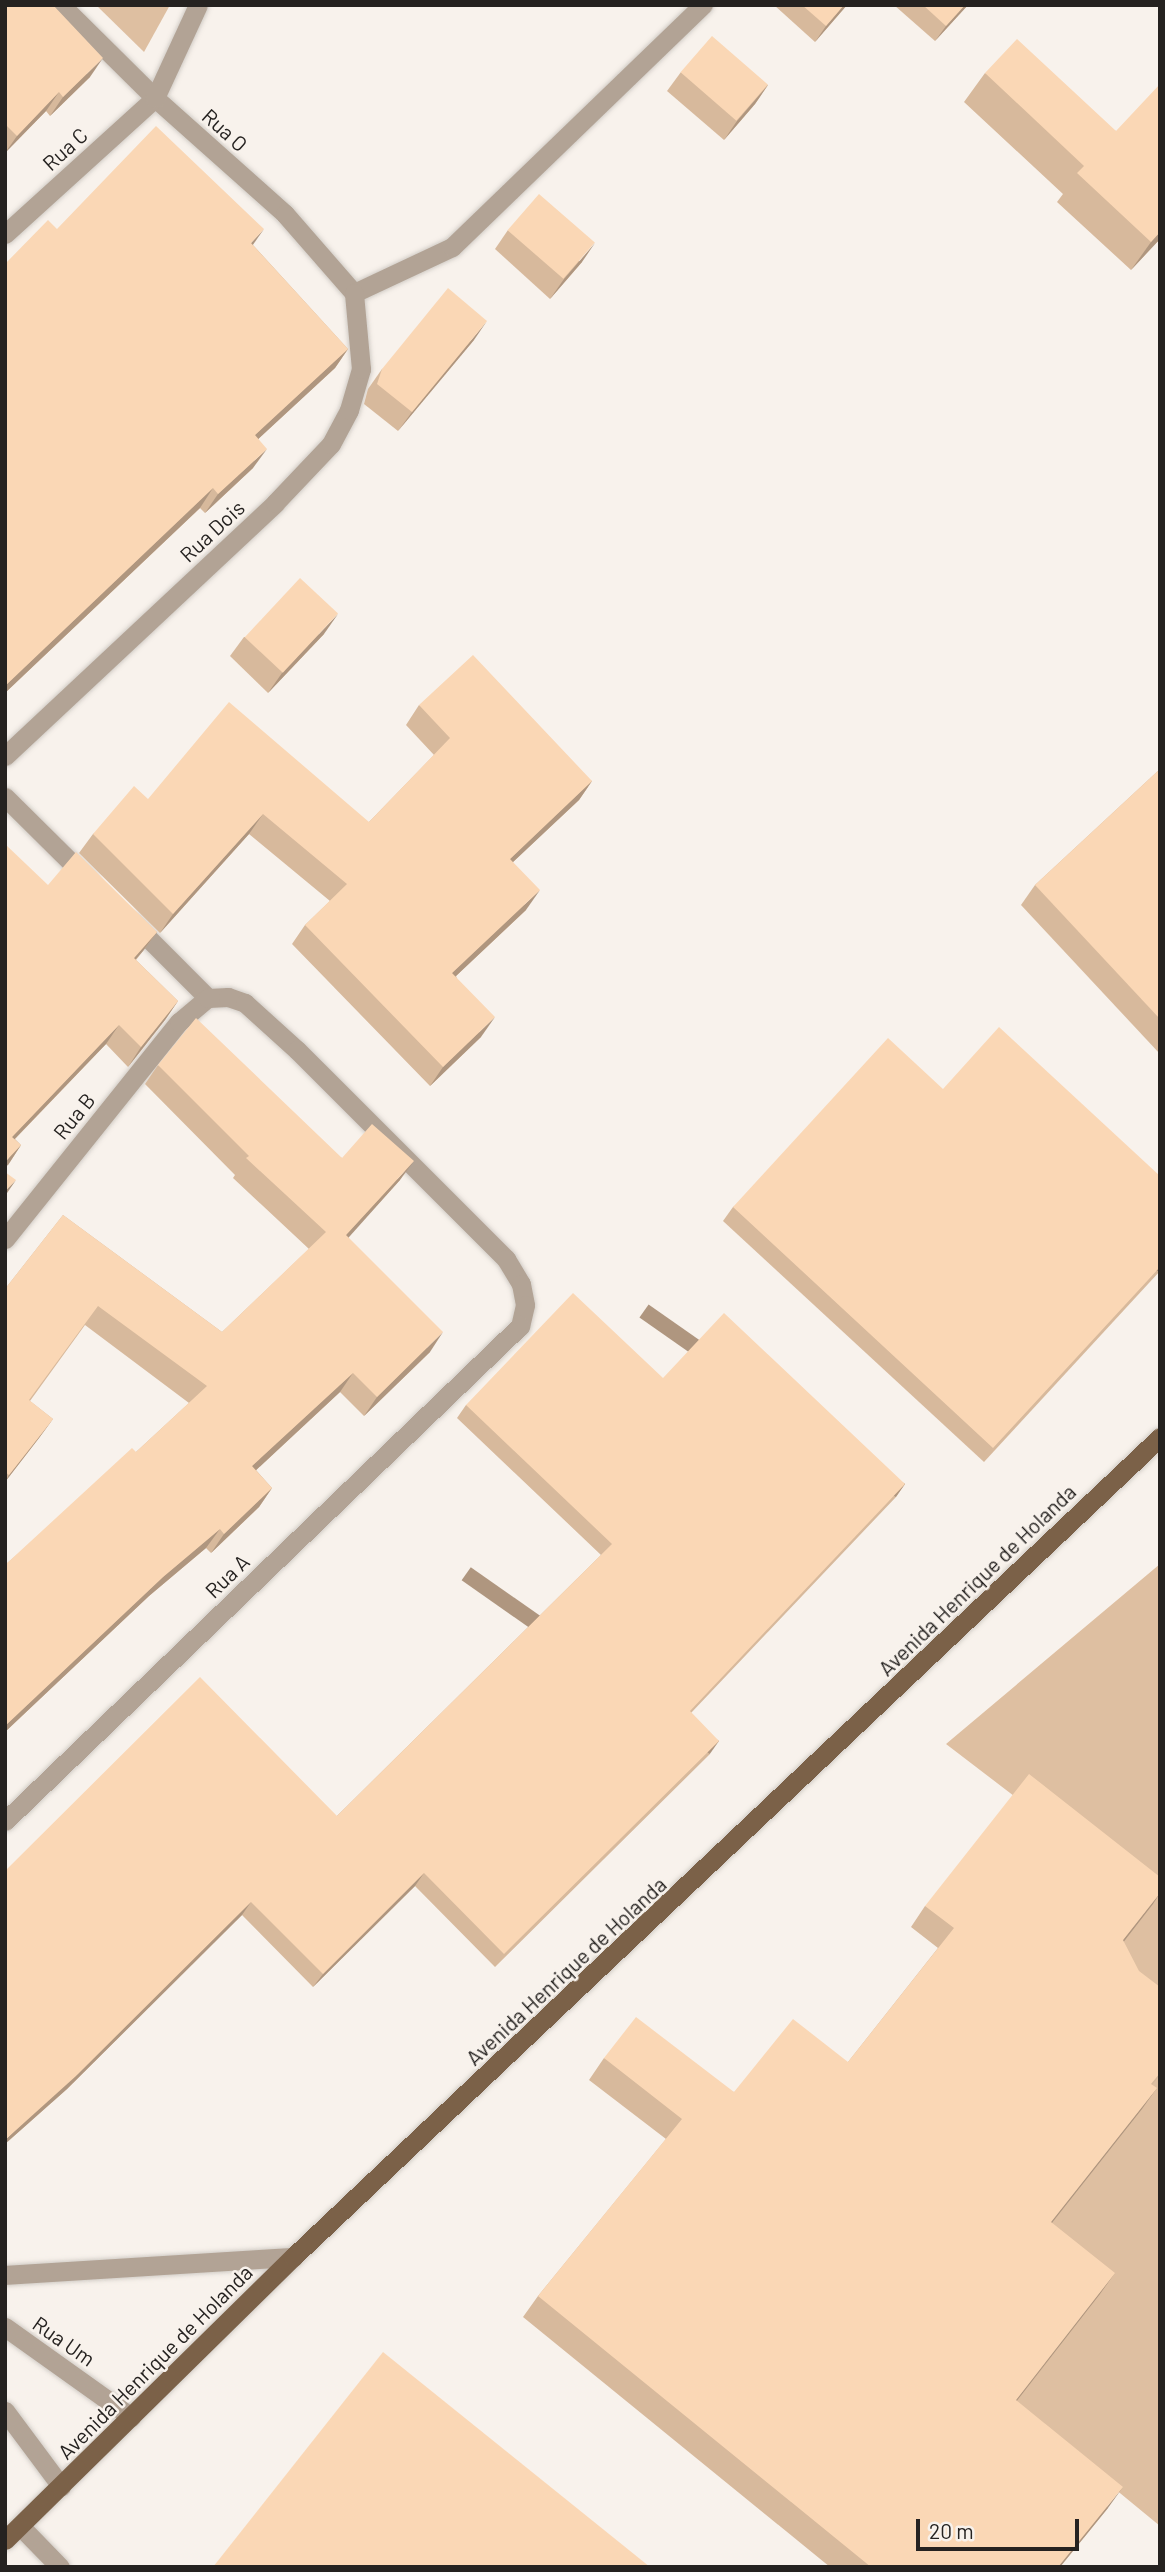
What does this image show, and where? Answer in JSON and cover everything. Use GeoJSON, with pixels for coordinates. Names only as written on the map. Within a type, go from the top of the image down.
{"type":"FeatureCollection","features":[{"type":"Feature","properties":{"kind":"main road","name":"Avenida Henrique de Holanda"},"geometry":{"type":"LineString","coordinates":[[5,2540],[293,2257],[1160,1437]]}},
{"type":"Feature","properties":{"kind":"street","name":"Rua O"},"geometry":{"type":"LineString","coordinates":[[61,5],[155,98],[285,215],[354,293]]}},
{"type":"Feature","properties":{"kind":"street"},"geometry":{"type":"LineString","coordinates":[[155,98],[198,5]]}},
{"type":"Feature","properties":{"kind":"street"},"geometry":{"type":"LineString","coordinates":[[354,293],[452,247],[703,5]]}},
{"type":"Feature","properties":{"kind":"street","name":"Rua C"},"geometry":{"type":"LineString","coordinates":[[5,234],[155,98]]}},
{"type":"Feature","properties":{"kind":"street","name":"Rua Dois"},"geometry":{"type":"LineString","coordinates":[[5,756],[275,503],[331,444],[349,410],[361,369],[354,293]]}},
{"type":"Feature","properties":{"kind":"street"},"geometry":{"type":"LineString","coordinates":[[5,797],[102,893]]}},
{"type":"Feature","properties":{"kind":"street"},"geometry":{"type":"LineString","coordinates":[[121,912],[208,998]]}},
{"type":"Feature","properties":{"kind":"street","name":"Rua A"},"geometry":{"type":"LineString","coordinates":[[5,1821],[520,1326],[525,1305],[521,1284],[506,1259],[245,1003],[228,997],[208,998]]}},
{"type":"Feature","properties":{"kind":"street","name":"Rua B"},"geometry":{"type":"LineString","coordinates":[[5,1239],[179,1022],[208,998]]}},
{"type":"Feature","properties":{"kind":"street"},"geometry":{"type":"LineString","coordinates":[[5,2275],[293,2257]]}},
{"type":"Feature","properties":{"kind":"street","name":"Rua Um"},"geometry":{"type":"LineString","coordinates":[[5,2327],[131,2417]]}},
{"type":"Feature","properties":{"kind":"street"},"geometry":{"type":"LineString","coordinates":[[5,2412],[61,2486]]}},
{"type":"Feature","properties":{"kind":"street"},"geometry":{"type":"LineString","coordinates":[[20,2526],[61,2567]]}},
{"type":"Feature","properties":{"kind":"shaded area"},"geometry":{"type":"Polygon","coordinates":[[[96,5],[170,5],[144,52],[96,5]]]}},
{"type":"Feature","properties":{"kind":"shaded area"},"geometry":{"type":"Polygon","coordinates":[[[1160,1564],[1160,2526],[1013,2405],[1036,2243],[1014,1796],[946,1744],[1160,1564]]]}},
{"type":"Feature","properties":{"kind":"building"},"geometry":{"type":"Polygon","coordinates":[[[5,5],[53,5],[103,58],[63,97],[59,92],[17,136],[5,126],[5,5]]]}},
{"type":"Feature","properties":{"kind":"building"},"geometry":{"type":"Polygon","coordinates":[[[802,5],[844,5],[826,26],[802,5]]]}},
{"type":"Feature","properties":{"kind":"building"},"geometry":{"type":"Polygon","coordinates":[[[923,5],[965,5],[946,26],[923,5]]]}},
{"type":"Feature","properties":{"kind":"building"},"geometry":{"type":"Polygon","coordinates":[[[712,36],[768,85],[736,121],[681,72],[712,36]]]}},
{"type":"Feature","properties":{"kind":"building"},"geometry":{"type":"Polygon","coordinates":[[[1017,39],[1116,131],[1160,84],[1160,232],[1151,242],[1077,173],[1084,166],[985,73],[1017,39]]]}},
{"type":"Feature","properties":{"kind":"building"},"geometry":{"type":"Polygon","coordinates":[[[156,126],[264,229],[251,243],[348,349],[255,435],[267,449],[218,494],[213,488],[5,686],[5,264],[48,220],[57,229],[156,126]]]}},
{"type":"Feature","properties":{"kind":"building"},"geometry":{"type":"Polygon","coordinates":[[[539,194],[595,243],[563,279],[508,230],[539,194]]]}},
{"type":"Feature","properties":{"kind":"building"},"geometry":{"type":"Polygon","coordinates":[[[448,288],[487,321],[412,412],[377,384],[382,369],[448,288]]]}},
{"type":"Feature","properties":{"kind":"building"},"geometry":{"type":"Polygon","coordinates":[[[300,578],[338,613],[283,673],[245,637],[300,578]]]}},
{"type":"Feature","properties":{"kind":"building"},"geometry":{"type":"Polygon","coordinates":[[[473,655],[592,781],[510,859],[540,890],[452,973],[495,1017],[443,1067],[305,925],[347,884],[263,814],[173,914],[93,834],[134,786],[148,799],[229,702],[369,822],[450,738],[419,705],[473,655]]]}},
{"type":"Feature","properties":{"kind":"building"},"geometry":{"type":"Polygon","coordinates":[[[1160,769],[1160,1019],[1035,885],[1160,769]]]}},
{"type":"Feature","properties":{"kind":"building"},"geometry":{"type":"Polygon","coordinates":[[[5,844],[48,885],[76,852],[157,932],[134,958],[178,1001],[141,1047],[119,1025],[12,1137],[21,1145],[5,1162],[5,844]]]}},
{"type":"Feature","properties":{"kind":"building"},"geometry":{"type":"Polygon","coordinates":[[[196,1018],[342,1158],[372,1124],[414,1161],[346,1235],[443,1332],[377,1397],[353,1373],[252,1466],[272,1488],[224,1534],[220,1529],[163,1577],[5,1726],[5,1565],[132,1448],[136,1452],[207,1386],[98,1306],[29,1400],[53,1419],[9,1475],[5,1472],[5,1289],[63,1215],[222,1332],[326,1232],[246,1158],[249,1156],[158,1065],[196,1018]]]}},
{"type":"Feature","properties":{"kind":"building"},"geometry":{"type":"Polygon","coordinates":[[[999,1027],[1160,1176],[1160,1267],[993,1448],[733,1207],[888,1038],[943,1089],[999,1027]]]}},
{"type":"Feature","properties":{"kind":"building"},"geometry":{"type":"Polygon","coordinates":[[[5,1172],[16,1180],[5,1191],[5,1172]]]}},
{"type":"Feature","properties":{"kind":"building"},"geometry":{"type":"Polygon","coordinates":[[[573,1293],[663,1378],[724,1313],[905,1484],[690,1711],[719,1741],[504,1954],[424,1873],[323,1974],[251,1902],[76,2076],[5,2140],[5,1871],[200,1677],[337,1816],[612,1544],[466,1405],[573,1293]]]}},
{"type":"Feature","properties":{"kind":"building"},"geometry":{"type":"Polygon","coordinates":[[[1029,1774],[1160,1877],[1160,1893],[1123,1940],[1139,1971],[1160,1987],[1160,2073],[1151,2084],[1157,2088],[1051,2222],[1115,2273],[1016,2400],[1123,2487],[1058,2567],[871,2567],[538,2296],[682,2119],[604,2058],[636,2017],[734,2092],[793,2019],[848,2062],[954,1928],[925,1906],[1029,1774]]]}},
{"type":"Feature","properties":{"kind":"building"},"geometry":{"type":"Polygon","coordinates":[[[383,2352],[650,2567],[213,2567],[383,2352]]]}}]}
